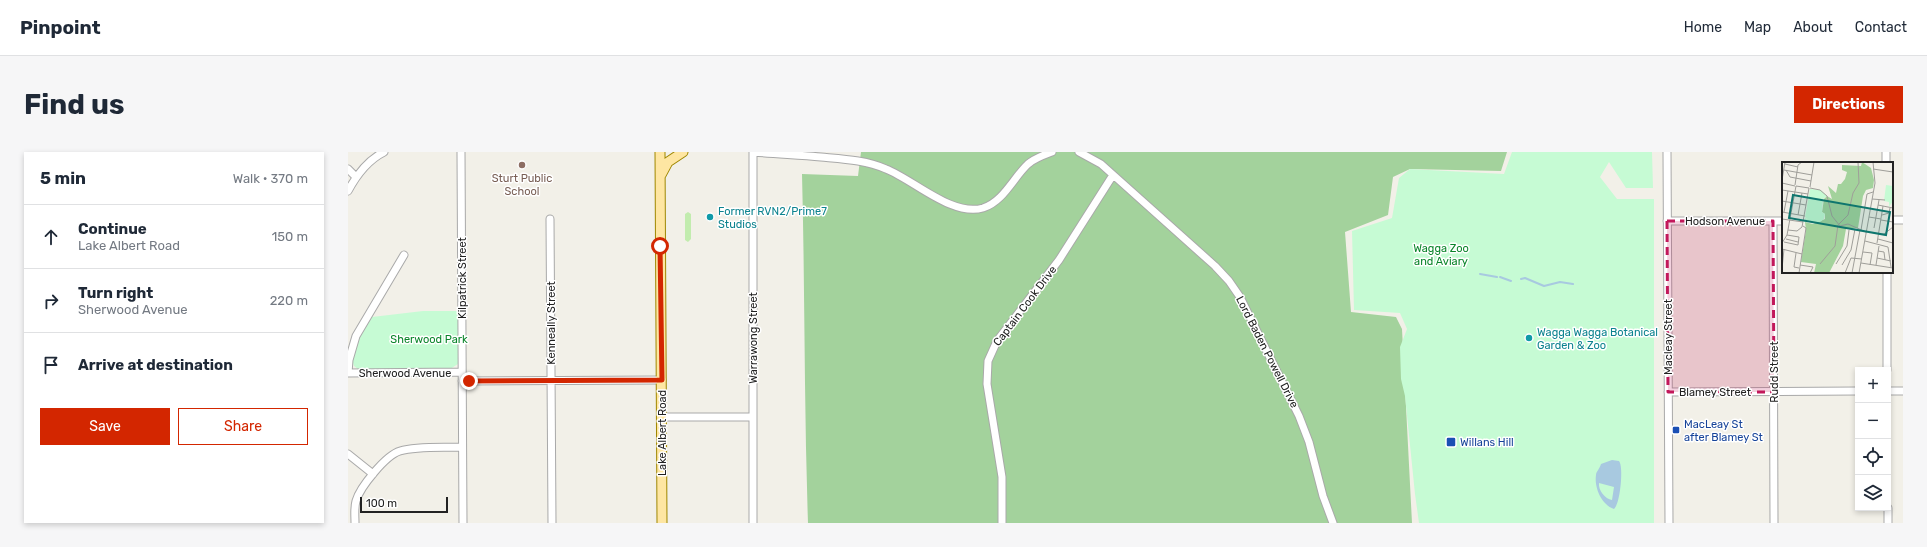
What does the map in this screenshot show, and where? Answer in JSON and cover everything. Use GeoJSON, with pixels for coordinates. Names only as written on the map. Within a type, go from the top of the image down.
{"type":"FeatureCollection","features":[{"type":"Feature","properties":{"kind":"main road","name":"Lake Albert Road"},"geometry":{"type":"LineString","coordinates":[[660,152],[662,523]]}},
{"type":"Feature","properties":{"kind":"main road"},"geometry":{"type":"LineString","coordinates":[[660,177],[668,162],[683,152]]}},
{"type":"Feature","properties":{"kind":"street"},"geometry":{"type":"LineString","coordinates":[[348,191],[356,177],[378,155],[384,152]]}},
{"type":"Feature","properties":{"kind":"street","name":"Kilpatrick Street"},"geometry":{"type":"LineString","coordinates":[[461,152],[463,523]]}},
{"type":"Feature","properties":{"kind":"street"},"geometry":{"type":"LineString","coordinates":[[753,152],[850,156],[885,168],[947,203],[964,209],[974,209],[991,204],[1004,193],[1029,163],[1052,152]]}},
{"type":"Feature","properties":{"kind":"street","name":"Warrawong Street"},"geometry":{"type":"LineString","coordinates":[[753,152],[754,523]]}},
{"type":"Feature","properties":{"kind":"street","name":"Lord Baden Powell Drive"},"geometry":{"type":"LineString","coordinates":[[1079,152],[1090,157],[1113,174],[1215,266],[1229,281],[1240,297],[1299,416],[1323,496],[1333,523]]}},
{"type":"Feature","properties":{"kind":"street","name":"Macleay Street"},"geometry":{"type":"LineString","coordinates":[[1667,152],[1669,523]]}},
{"type":"Feature","properties":{"kind":"street"},"geometry":{"type":"LineString","coordinates":[[348,169],[356,177]]}},
{"type":"Feature","properties":{"kind":"street","name":"Captain Cook Drive"},"geometry":{"type":"LineString","coordinates":[[1002,523],[1002,477],[987,384],[988,361],[997,341],[1058,260],[1113,174]]}},
{"type":"Feature","properties":{"kind":"street","name":"Kenneally Street"},"geometry":{"type":"LineString","coordinates":[[550,219],[552,523]]}},
{"type":"Feature","properties":{"kind":"street","name":"Hodson Avenue"},"geometry":{"type":"LineString","coordinates":[[1667,221],[1782,221]]}},
{"type":"Feature","properties":{"kind":"street","name":"Rudd Street"},"geometry":{"type":"LineString","coordinates":[[1773,221],[1774,523]]}},
{"type":"Feature","properties":{"kind":"street"},"geometry":{"type":"LineString","coordinates":[[348,373],[348,360],[356,336],[404,255]]}},
{"type":"Feature","properties":{"kind":"street"},"geometry":{"type":"LineString","coordinates":[[1887,273],[1887,367]]}},
{"type":"Feature","properties":{"kind":"street","name":"Sherwood Avenue"},"geometry":{"type":"LineString","coordinates":[[348,373],[462,372]]}},
{"type":"Feature","properties":{"kind":"street","name":"Sherwood Avenue"},"geometry":{"type":"LineString","coordinates":[[462,381],[662,380]]}},
{"type":"Feature","properties":{"kind":"street"},"geometry":{"type":"LineString","coordinates":[[1891,391],[1903,391]]}},
{"type":"Feature","properties":{"kind":"street","name":"Blamey Street"},"geometry":{"type":"LineString","coordinates":[[1668,392],[1855,392]]}},
{"type":"Feature","properties":{"kind":"street"},"geometry":{"type":"LineString","coordinates":[[661,417],[753,417]]}},
{"type":"Feature","properties":{"kind":"street"},"geometry":{"type":"LineString","coordinates":[[355,523],[355,502],[359,493],[373,474],[390,456],[399,451],[462,447]]}},
{"type":"Feature","properties":{"kind":"street"},"geometry":{"type":"LineString","coordinates":[[348,454],[373,474]]}},
{"type":"Feature","properties":{"kind":"street"},"geometry":{"type":"LineString","coordinates":[[1888,511],[1888,523]]}},
{"type":"Feature","properties":{"kind":"highlighted area"},"geometry":{"type":"Polygon","coordinates":[[[1667,221],[1773,221],[1774,392],[1668,392],[1667,221]]]}},
{"type":"Feature","properties":{"kind":"green space"},"geometry":{"type":"Polygon","coordinates":[[[861,152],[1507,152],[1501,171],[1410,169],[1393,177],[1388,215],[1345,232],[1351,312],[1396,317],[1402,329],[1412,523],[808,523],[802,174],[858,176],[861,152]]]}},
{"type":"Feature","properties":{"kind":"green space","name":"Wagga Wagga Botanical Garden & Zoo"},"geometry":{"type":"Polygon","coordinates":[[[1512,152],[1652,152],[1653,188],[1626,188],[1609,162],[1600,177],[1617,199],[1654,199],[1654,523],[1419,523],[1405,396],[1401,379],[1400,347],[1407,329],[1400,313],[1354,310],[1352,231],[1392,218],[1399,178],[1410,169],[1504,174],[1512,152]]]}},
{"type":"Feature","properties":{"kind":"green space"},"geometry":{"type":"Polygon","coordinates":[[[688,212],[691,214],[691,239],[688,242],[685,240],[685,214],[688,212]]]}},
{"type":"Feature","properties":{"kind":"green space","name":"Sherwood Park"},"geometry":{"type":"Polygon","coordinates":[[[423,311],[458,311],[458,364],[450,369],[358,369],[354,366],[353,354],[355,347],[372,317],[423,311]]]}},
{"type":"Feature","properties":{"kind":"water"},"geometry":{"type":"Polygon","coordinates":[[[1612,460],[1619,461],[1621,470],[1620,494],[1614,509],[1603,500],[1596,485],[1596,475],[1601,464],[1612,460]],[[1599,483],[1602,494],[1612,500],[1614,487],[1599,483]]]}},
{"type":"Feature","properties":{"kind":"waterway"},"geometry":{"type":"LineString","coordinates":[[1480,274],[1497,277]]}},
{"type":"Feature","properties":{"kind":"waterway"},"geometry":{"type":"LineString","coordinates":[[1500,277],[1511,281]]}},
{"type":"Feature","properties":{"kind":"waterway"},"geometry":{"type":"LineString","coordinates":[[1521,279],[1525,278],[1544,286],[1560,282],[1573,284]]}},
{"type":"Feature","properties":{"kind":"place","name":"Sturt Public School"},"geometry":{"type":"Point","coordinates":[522,165]}},
{"type":"Feature","properties":{"kind":"place","name":"Former RVN2/Prime7 Studios"},"geometry":{"type":"Point","coordinates":[710,217]}},
{"type":"Feature","properties":{"kind":"place","name":"Wagga Wagga Botanical Garden & Zoo"},"geometry":{"type":"Point","coordinates":[1529,338]}},
{"type":"Feature","properties":{"kind":"place","name":"MacLeay St after Blamey St"},"geometry":{"type":"Point","coordinates":[1676,430]}},
{"type":"Feature","properties":{"kind":"place","name":"Willans Hill"},"geometry":{"type":"Point","coordinates":[1451,442]}},
{"type":"Feature","properties":{"kind":"route"},"geometry":{"type":"LineString","coordinates":[[469,381],[662,380],[660,246]]}},
{"type":"Feature","properties":{"kind":"park label","name":"Wagga Zoo and Aviary"},"geometry":{"type":"Point","coordinates":[1441,254]}}]}
